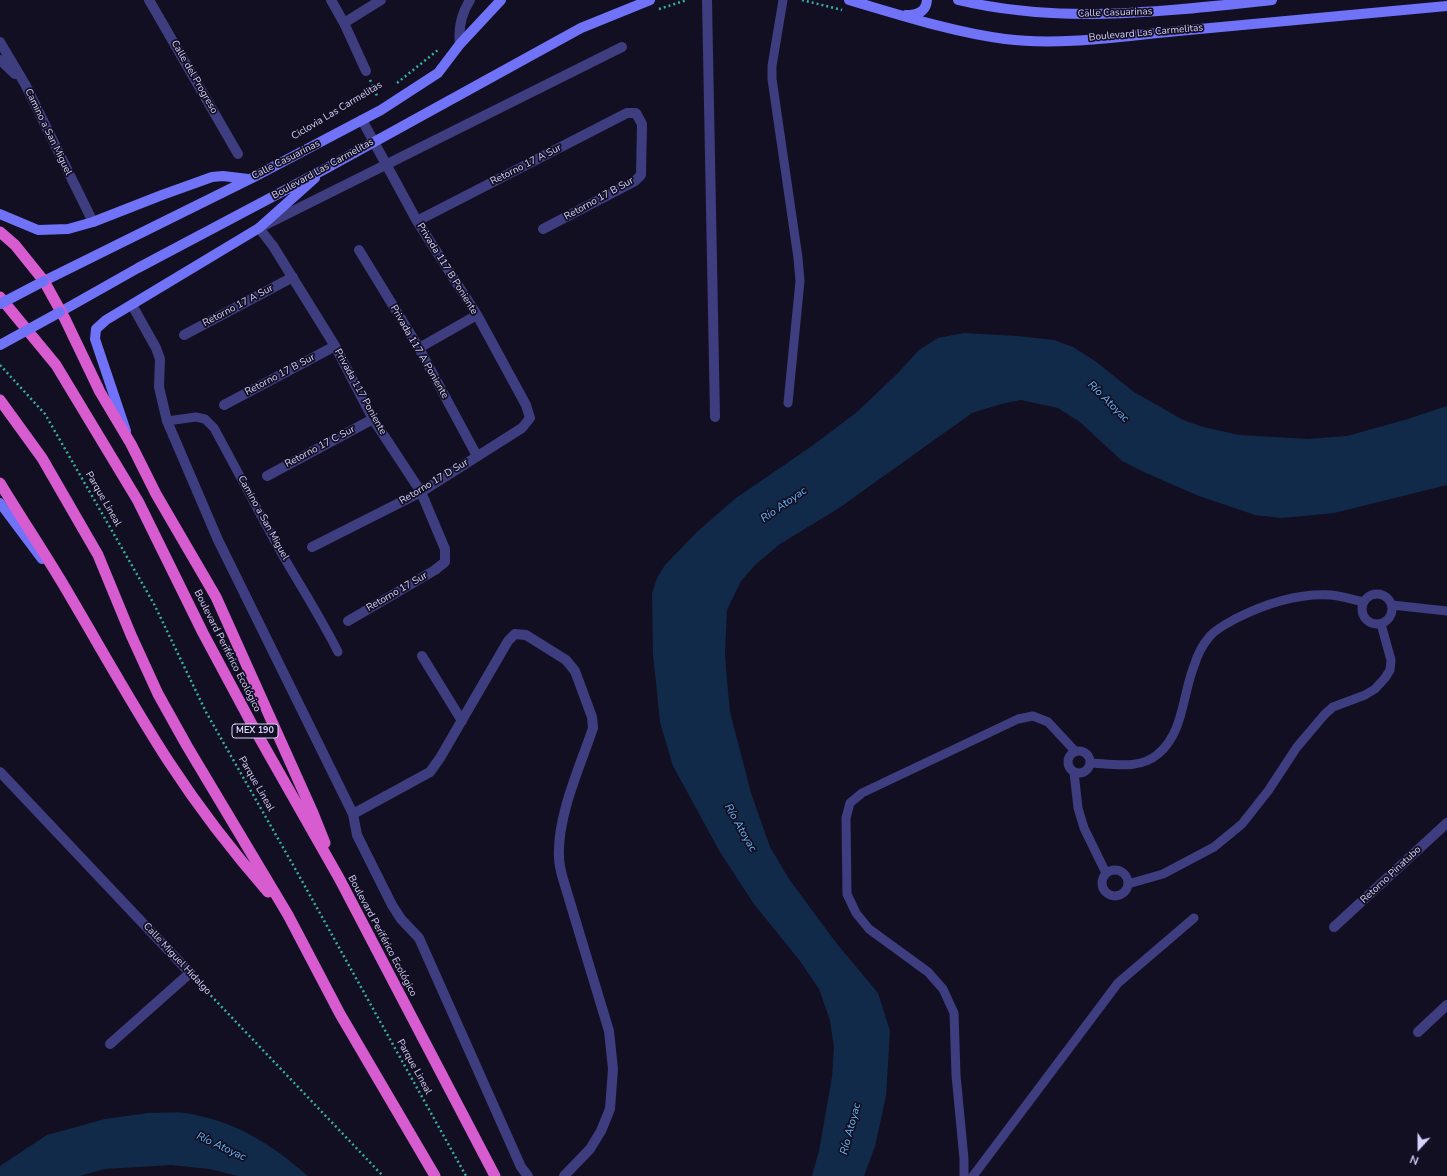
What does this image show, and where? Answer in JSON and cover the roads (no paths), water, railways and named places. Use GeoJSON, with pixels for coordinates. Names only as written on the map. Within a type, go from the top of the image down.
{"type":"FeatureCollection","features":[{"type":"Feature","properties":{"kind":"highway"},"geometry":{"type":"LineString","coordinates":[[0,232],[15,245],[44,281],[100,392],[131,444],[156,494],[216,597],[313,813],[339,878]]}},
{"type":"Feature","properties":{"kind":"highway","name":"Boulevard Periférico Ecológico"},"geometry":{"type":"LineString","coordinates":[[0,297],[56,365],[138,501],[203,633],[255,730],[339,878],[495,1176]]}},
{"type":"Feature","properties":{"kind":"highway"},"geometry":{"type":"LineString","coordinates":[[0,400],[42,458],[98,556],[130,635],[158,694],[187,746],[288,915],[340,1014],[435,1176]]}},
{"type":"Feature","properties":{"kind":"highway"},"geometry":{"type":"LineString","coordinates":[[0,483],[70,595],[169,763],[231,849],[288,915]]}},
{"type":"Feature","properties":{"kind":"main road","name":"Calle Casuarinas"},"geometry":{"type":"LineString","coordinates":[[44,281],[248,179],[398,100],[438,73],[460,44],[501,0]]}},
{"type":"Feature","properties":{"kind":"main road","name":"Boulevard Las Carmelitas"},"geometry":{"type":"LineString","coordinates":[[0,345],[138,268],[581,28],[650,0]]}},
{"type":"Feature","properties":{"kind":"main road","name":"Boulevard Las Carmelitas"},"geometry":{"type":"LineString","coordinates":[[849,0],[967,32],[1005,39],[1035,41],[1130,35],[1447,6]]}},
{"type":"Feature","properties":{"kind":"main road"},"geometry":{"type":"LineString","coordinates":[[900,15],[917,14],[924,10],[927,5],[927,0]]}},
{"type":"Feature","properties":{"kind":"main road","name":"Calle Casuarinas"},"geometry":{"type":"LineString","coordinates":[[958,0],[991,8],[1071,14],[1139,12],[1272,0]]}},
{"type":"Feature","properties":{"kind":"main road"},"geometry":{"type":"LineString","coordinates":[[131,444],[95,339],[96,329],[106,320],[259,228],[325,168]]}},
{"type":"Feature","properties":{"kind":"main road"},"geometry":{"type":"LineString","coordinates":[[0,214],[38,230],[68,229],[93,222],[162,194],[212,177],[223,176],[248,179]]}},
{"type":"Feature","properties":{"kind":"main road"},"geometry":{"type":"LineString","coordinates":[[0,304],[44,281]]}},
{"type":"Feature","properties":{"kind":"main road"},"geometry":{"type":"LineString","coordinates":[[0,503],[70,595]]}},
{"type":"Feature","properties":{"kind":"street","name":"Calle del Progreso"},"geometry":{"type":"LineString","coordinates":[[150,0],[238,154]]}},
{"type":"Feature","properties":{"kind":"street"},"geometry":{"type":"LineString","coordinates":[[331,0],[344,23],[366,71]]}},
{"type":"Feature","properties":{"kind":"street"},"geometry":{"type":"LineString","coordinates":[[344,23],[381,0]]}},
{"type":"Feature","properties":{"kind":"street"},"geometry":{"type":"LineString","coordinates":[[460,44],[458,34],[465,8],[470,0]]}},
{"type":"Feature","properties":{"kind":"street"},"geometry":{"type":"LineString","coordinates":[[707,0],[715,417]]}},
{"type":"Feature","properties":{"kind":"street","name":"Camino a San Miguel"},"geometry":{"type":"LineString","coordinates":[[0,42],[24,84],[93,222]]}},
{"type":"Feature","properties":{"kind":"street"},"geometry":{"type":"LineString","coordinates":[[259,228],[622,47]]}},
{"type":"Feature","properties":{"kind":"street"},"geometry":{"type":"LineString","coordinates":[[0,60],[24,84]]}},
{"type":"Feature","properties":{"kind":"street","name":"Retorno 17 A Sur"},"geometry":{"type":"LineString","coordinates":[[417,221],[627,113],[636,113]]}},
{"type":"Feature","properties":{"kind":"street","name":"Retorno 17 B Sur"},"geometry":{"type":"LineString","coordinates":[[543,229],[635,181],[641,175],[642,124],[636,113]]}},
{"type":"Feature","properties":{"kind":"street","name":"Privada 117 B Poniente"},"geometry":{"type":"LineString","coordinates":[[362,120],[417,221],[477,315],[526,405],[530,418]]}},
{"type":"Feature","properties":{"kind":"street","name":"Privada 117 Poniente"},"geometry":{"type":"LineString","coordinates":[[259,228],[273,246],[293,277],[335,346],[373,419],[421,492],[445,549],[445,562]]}},
{"type":"Feature","properties":{"kind":"street","name":"Privada 117 A Poniente"},"geometry":{"type":"LineString","coordinates":[[359,250],[419,348],[477,456]]}},
{"type":"Feature","properties":{"kind":"street","name":"Retorno 17 A Sur"},"geometry":{"type":"LineString","coordinates":[[184,335],[293,277]]}},
{"type":"Feature","properties":{"kind":"street"},"geometry":{"type":"LineString","coordinates":[[132,305],[156,348],[160,359],[159,387],[167,421],[218,540],[353,814],[357,835],[392,905],[401,919],[419,938],[521,1167],[528,1176]]}},
{"type":"Feature","properties":{"kind":"street"},"geometry":{"type":"LineString","coordinates":[[419,348],[477,315]]}},
{"type":"Feature","properties":{"kind":"street","name":"Retorno 17 B Sur"},"geometry":{"type":"LineString","coordinates":[[224,405],[335,346]]}},
{"type":"Feature","properties":{"kind":"street","name":"Retorno 17 D Sur"},"geometry":{"type":"LineString","coordinates":[[312,547],[421,492],[522,428],[530,418]]}},
{"type":"Feature","properties":{"kind":"street","name":"Retorno 17 C Sur"},"geometry":{"type":"LineString","coordinates":[[267,476],[373,419]]}},
{"type":"Feature","properties":{"kind":"street","name":"Retorno 17 Sur"},"geometry":{"type":"LineString","coordinates":[[348,621],[435,570],[445,562]]}},
{"type":"Feature","properties":{"kind":"street"},"geometry":{"type":"LineString","coordinates":[[353,814],[430,772],[462,721],[508,641],[515,634],[526,635],[566,660],[574,671],[592,717],[593,728],[563,815],[559,838],[559,859],[563,879],[610,1031],[613,1069],[610,1108],[601,1131],[590,1149],[564,1176]]}},
{"type":"Feature","properties":{"kind":"street"},"geometry":{"type":"LineString","coordinates":[[422,656],[462,721]]}},
{"type":"Feature","properties":{"kind":"street","name":"Calle Miguel Hidalgo"},"geometry":{"type":"LineString","coordinates":[[0,772],[190,973],[110,1044]]}},
{"type":"Feature","properties":{"kind":"street","name":"Retorno Pinatubo"},"geometry":{"type":"LineString","coordinates":[[1334,927],[1447,823]]}},
{"type":"Feature","properties":{"kind":"street"},"geometry":{"type":"LineString","coordinates":[[1418,1032],[1447,1005]]}},
{"type":"Feature","properties":{"kind":"lane"},"geometry":{"type":"LineString","coordinates":[[783,0],[772,66],[772,79],[800,281],[788,403]]}},
{"type":"Feature","properties":{"kind":"lane","name":"Camino a San Miguel"},"geometry":{"type":"LineString","coordinates":[[167,421],[196,417],[205,419],[214,428],[282,553],[313,608],[325,626],[338,652]]}},
{"type":"Feature","properties":{"kind":"lane"},"geometry":{"type":"LineString","coordinates":[[1379,594],[1385,596],[1392,605],[1390,617],[1381,624],[1370,622],[1362,613],[1364,602],[1368,597],[1373,595],[1379,594]]}},
{"type":"Feature","properties":{"kind":"lane"},"geometry":{"type":"LineString","coordinates":[[1090,763],[1131,765],[1143,762],[1157,755],[1169,743],[1176,730],[1194,666],[1210,637],[1224,625],[1265,605],[1294,597],[1331,596],[1364,602]]}},
{"type":"Feature","properties":{"kind":"lane"},"geometry":{"type":"LineString","coordinates":[[1392,605],[1447,611]]}},
{"type":"Feature","properties":{"kind":"lane"},"geometry":{"type":"LineString","coordinates":[[1128,884],[1164,874],[1214,847],[1242,824],[1268,791],[1297,747],[1325,714],[1333,707],[1365,695],[1375,689],[1390,670],[1392,660],[1381,624]]}},
{"type":"Feature","properties":{"kind":"lane"},"geometry":{"type":"LineString","coordinates":[[964,1176],[964,1159],[956,1075],[954,1013],[943,989],[928,972],[869,929],[856,913],[847,894],[846,818],[850,803],[862,793],[1018,719],[1033,716],[1048,722],[1075,751]]}},
{"type":"Feature","properties":{"kind":"lane"},"geometry":{"type":"LineString","coordinates":[[1074,772],[1081,773],[1088,769],[1090,763],[1088,756],[1082,751],[1075,751],[1069,757],[1068,765],[1074,772],[1078,808],[1084,828],[1106,873],[1103,887],[1109,895],[1120,895],[1127,888],[1128,884],[1125,874],[1116,870],[1106,873]]}},
{"type":"Feature","properties":{"kind":"lane"},"geometry":{"type":"LineString","coordinates":[[973,1176],[1118,983],[1194,918]]}},
{"type":"Feature","properties":{"kind":"water","name":"Río Atoyac"},"geometry":{"type":"Polygon","coordinates":[[[964,333],[1054,340],[1073,347],[1095,361],[1134,392],[1183,420],[1203,427],[1239,435],[1308,439],[1347,436],[1408,419],[1447,406],[1447,485],[1334,513],[1282,518],[1255,515],[1199,496],[1146,473],[1122,461],[1080,422],[1058,408],[1021,400],[1001,404],[972,413],[839,508],[780,544],[755,565],[741,581],[727,610],[725,654],[730,712],[751,793],[770,847],[789,879],[837,944],[878,993],[890,1031],[886,1096],[875,1146],[864,1176],[812,1176],[819,1151],[832,1077],[834,1048],[830,1020],[819,989],[800,961],[754,904],[720,852],[673,766],[660,722],[653,653],[652,594],[657,578],[665,565],[698,531],[736,498],[812,446],[857,412],[898,373],[919,350],[938,338],[964,333]]]}},
{"type":"Feature","properties":{"kind":"water","name":"Río Atoyac"},"geometry":{"type":"Polygon","coordinates":[[[148,1113],[185,1113],[220,1122],[236,1128],[251,1135],[280,1153],[308,1176],[238,1176],[210,1169],[171,1165],[104,1169],[80,1176],[0,1176],[0,1166],[47,1135],[105,1119],[148,1113]]]}}]}
